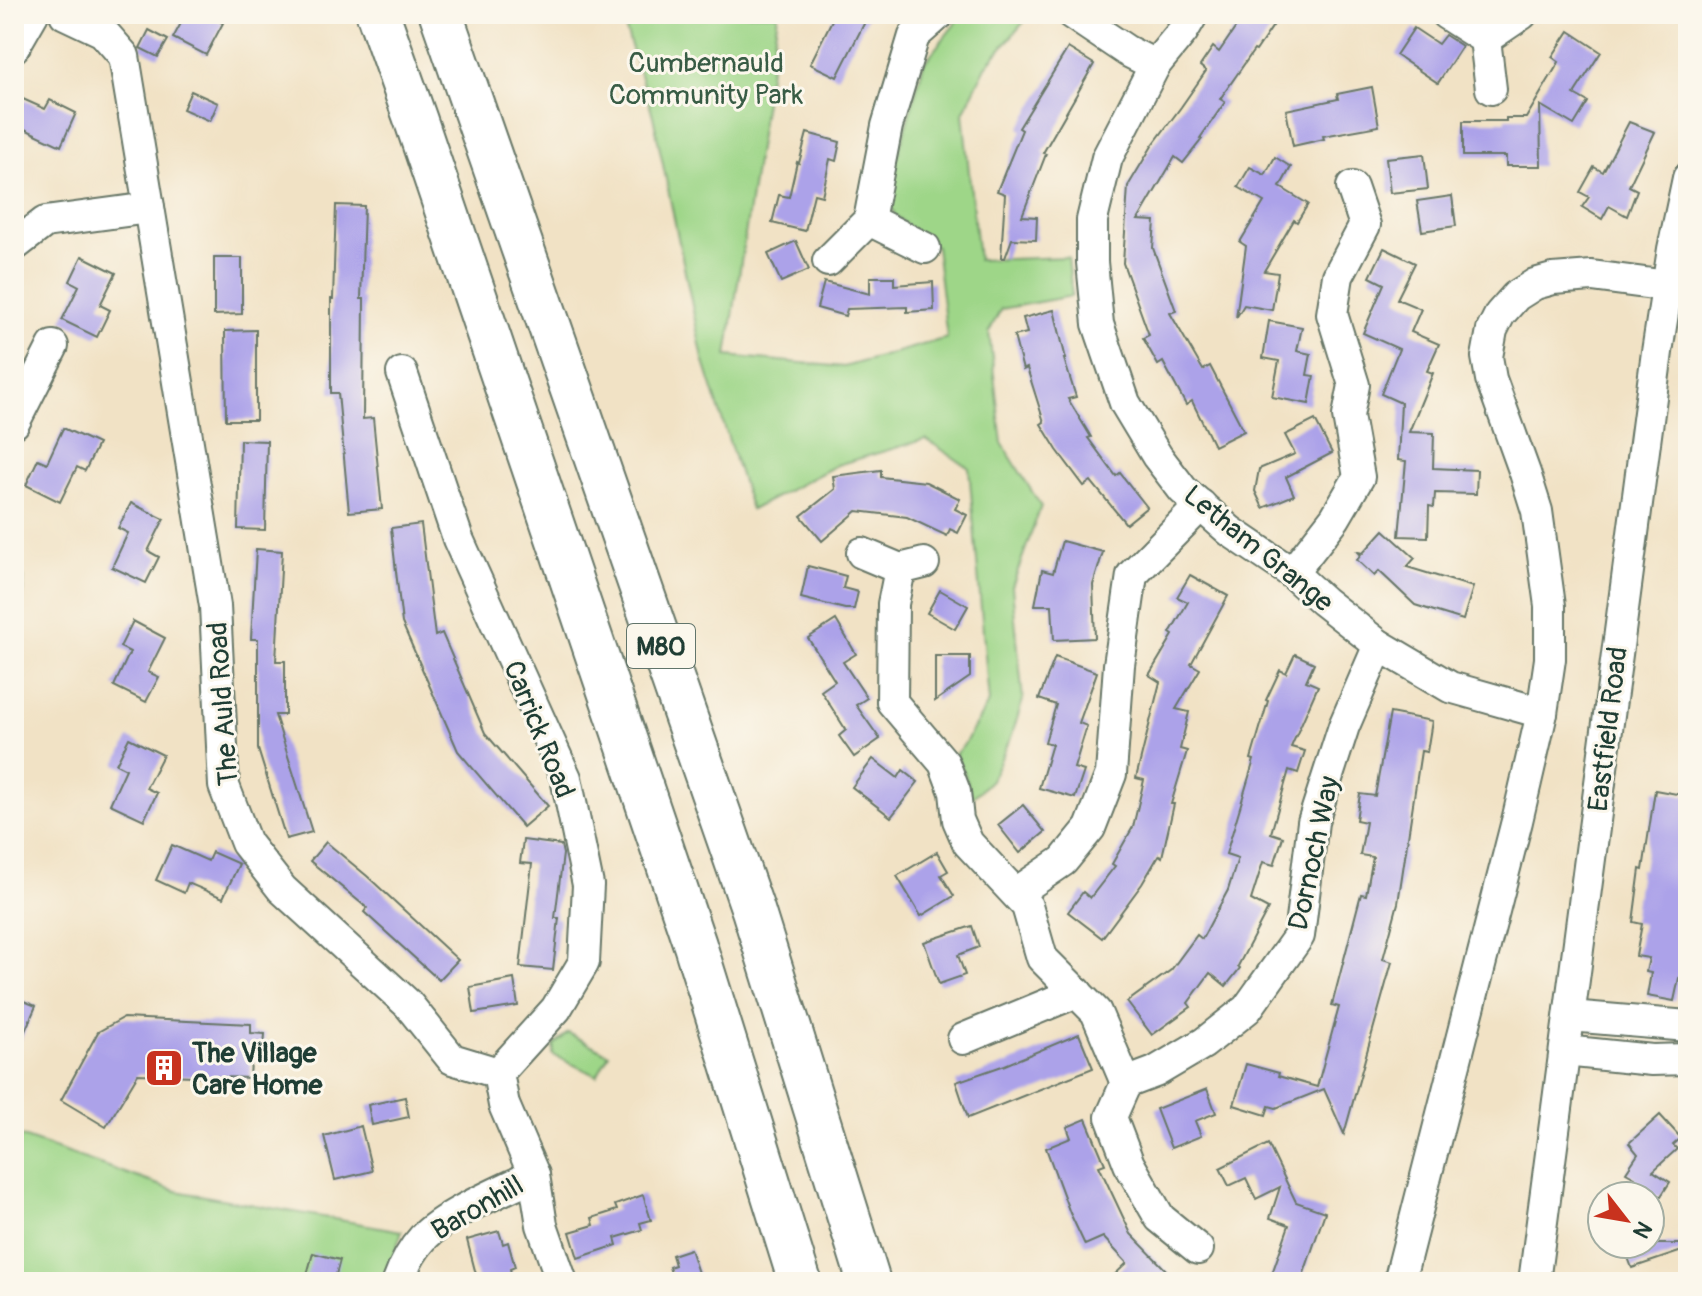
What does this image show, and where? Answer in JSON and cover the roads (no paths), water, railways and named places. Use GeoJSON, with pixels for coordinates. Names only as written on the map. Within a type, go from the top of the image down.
{"type":"FeatureCollection","features":[{"type":"Feature","properties":{"kind":"highway","name":"M80"},"geometry":{"type":"LineString","coordinates":[[378,14],[695,945],[800,1282]]}},
{"type":"Feature","properties":{"kind":"highway","name":"M80"},"geometry":{"type":"LineString","coordinates":[[441,14],[753,910],[869,1282]]}},
{"type":"Feature","properties":{"kind":"street"},"geometry":{"type":"LineString","coordinates":[[14,47],[33,14]]}},
{"type":"Feature","properties":{"kind":"street","name":"The Auld Road"},"geometry":{"type":"LineString","coordinates":[[65,14],[103,32],[124,56],[215,606],[224,786],[246,843],[282,889],[408,1004],[452,1059],[498,1073]]}},
{"type":"Feature","properties":{"kind":"street"},"geometry":{"type":"LineString","coordinates":[[828,261],[869,220],[887,126],[914,36],[939,14]]}},
{"type":"Feature","properties":{"kind":"street"},"geometry":{"type":"LineString","coordinates":[[1072,14],[1127,51],[1155,65]]}},
{"type":"Feature","properties":{"kind":"street","name":"Letham Grange"},"geometry":{"type":"LineString","coordinates":[[1193,14],[1155,65],[1107,158],[1092,220],[1098,324],[1125,403],[1157,456],[1183,490],[1230,531],[1292,573],[1379,645],[1450,687],[1542,713]]}},
{"type":"Feature","properties":{"kind":"street"},"geometry":{"type":"LineString","coordinates":[[1446,14],[1485,39]]}},
{"type":"Feature","properties":{"kind":"street"},"geometry":{"type":"LineString","coordinates":[[1485,39],[1522,14]]}},
{"type":"Feature","properties":{"kind":"street"},"geometry":{"type":"LineString","coordinates":[[1485,39],[1491,89]]}},
{"type":"Feature","properties":{"kind":"street","name":"Eastfield Road"},"geometry":{"type":"LineString","coordinates":[[1534,1282],[1625,585],[1673,249],[1688,178]]}},
{"type":"Feature","properties":{"kind":"street"},"geometry":{"type":"LineString","coordinates":[[1292,573],[1335,518],[1359,477],[1348,416],[1354,385],[1332,314],[1338,276],[1365,225],[1352,187]]}},
{"type":"Feature","properties":{"kind":"street"},"geometry":{"type":"LineString","coordinates":[[14,246],[45,222],[149,208]]}},
{"type":"Feature","properties":{"kind":"street"},"geometry":{"type":"LineString","coordinates":[[869,220],[925,248]]}},
{"type":"Feature","properties":{"kind":"street"},"geometry":{"type":"LineString","coordinates":[[1399,1282],[1517,821],[1542,713],[1550,659],[1550,606],[1537,511],[1491,379],[1487,357],[1492,330],[1500,314],[1516,296],[1535,284],[1553,279],[1592,276],[1668,286]]}},
{"type":"Feature","properties":{"kind":"street"},"geometry":{"type":"LineString","coordinates":[[14,423],[53,346]]}},
{"type":"Feature","properties":{"kind":"street","name":"Carrick Road"},"geometry":{"type":"LineString","coordinates":[[402,373],[458,539],[566,778],[588,885],[584,962],[556,1009],[498,1073]]}},
{"type":"Feature","properties":{"kind":"street"},"geometry":{"type":"LineString","coordinates":[[1016,893],[1063,861],[1090,828],[1111,774],[1119,665],[1132,575],[1201,505]]}},
{"type":"Feature","properties":{"kind":"street"},"geometry":{"type":"LineString","coordinates":[[862,553],[912,566],[893,604],[892,702],[944,763],[955,792],[958,820],[968,843],[1027,906],[1042,958],[1096,1012],[1126,1083],[1111,1117],[1129,1164],[1160,1218],[1198,1249]]}},
{"type":"Feature","properties":{"kind":"street","name":"Dornoch Way"},"geometry":{"type":"LineString","coordinates":[[1126,1083],[1155,1072],[1204,1043],[1247,1009],[1299,936],[1313,822],[1344,726],[1379,645]]}},
{"type":"Feature","properties":{"kind":"street"},"geometry":{"type":"LineString","coordinates":[[963,1039],[1077,992]]}},
{"type":"Feature","properties":{"kind":"street"},"geometry":{"type":"LineString","coordinates":[[1570,1016],[1688,1026]]}},
{"type":"Feature","properties":{"kind":"street"},"geometry":{"type":"LineString","coordinates":[[1565,1051],[1652,1060],[1688,1059]]}},
{"type":"Feature","properties":{"kind":"street"},"geometry":{"type":"LineString","coordinates":[[498,1073],[504,1105],[534,1175],[542,1225],[562,1282]]}},
{"type":"Feature","properties":{"kind":"street","name":"Baronhill"},"geometry":{"type":"LineString","coordinates":[[398,1282],[405,1262],[424,1236],[453,1215],[534,1175]]}},
{"type":"Feature","properties":{"kind":"place","name":"The Village Care Home"},"geometry":{"type":"Point","coordinates":[164,1068]}},
{"type":"Feature","properties":{"kind":"park label","name":"Cumbernauld Community Park"},"geometry":{"type":"Point","coordinates":[706,78]}}]}
